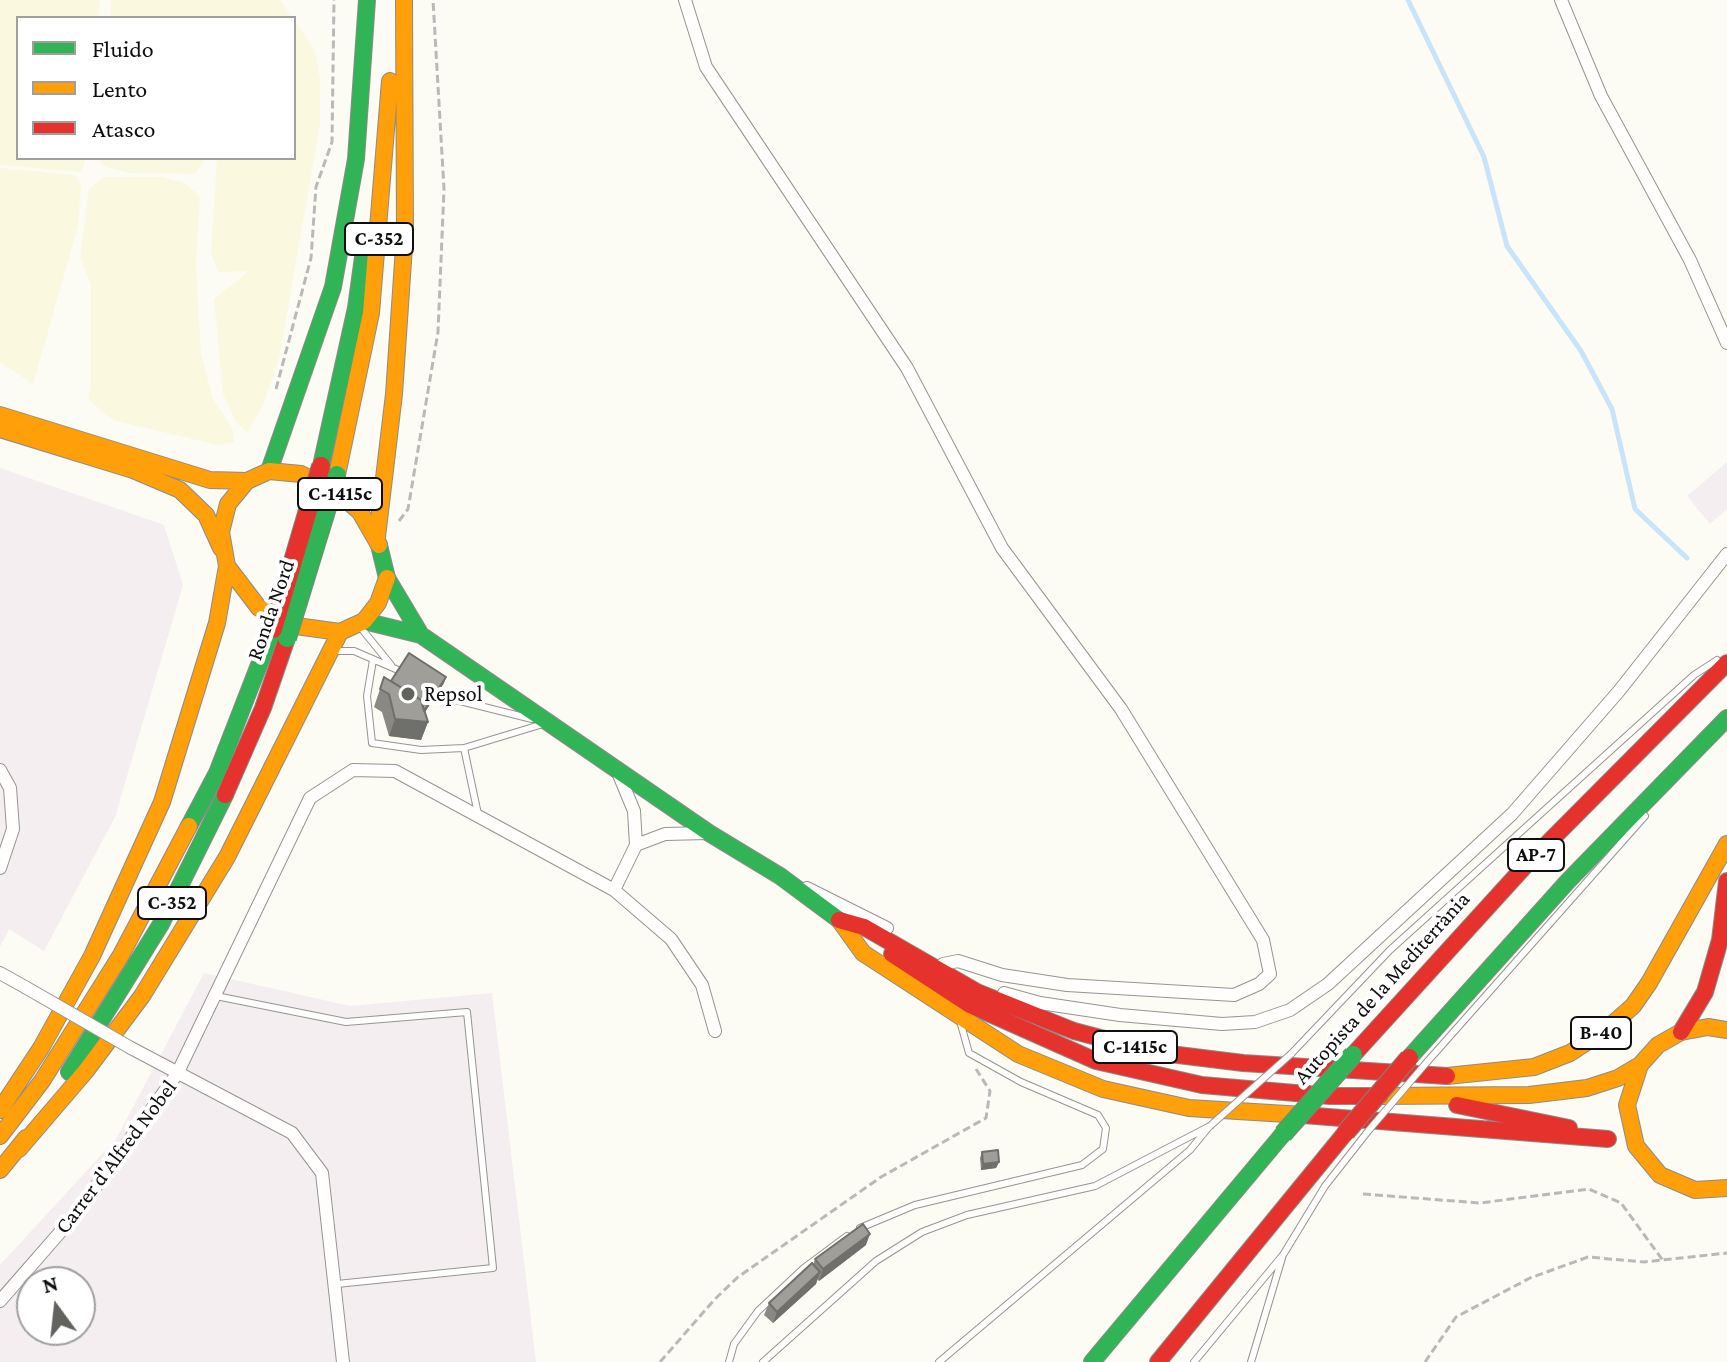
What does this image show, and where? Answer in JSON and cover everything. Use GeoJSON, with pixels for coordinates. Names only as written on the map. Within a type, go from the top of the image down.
{"type":"FeatureCollection","features":[{"type":"Feature","properties":{"kind":"main road"},"geometry":{"type":"LineString","coordinates":[[269,471],[333,287],[356,159],[367,0]]}},
{"type":"Feature","properties":{"kind":"main road","name":"Ronda Nord"},"geometry":{"type":"LineString","coordinates":[[0,1136],[42,1081],[121,955],[217,773],[314,559],[366,234],[375,135],[379,0]]}},
{"type":"Feature","properties":{"kind":"main road","name":"Ronda Nord"},"geometry":{"type":"LineString","coordinates":[[329,471],[371,313],[388,142],[392,0]]}},
{"type":"Feature","properties":{"kind":"main road"},"geometry":{"type":"LineString","coordinates":[[377,537],[394,394],[405,232],[404,0]]}},
{"type":"Feature","properties":{"kind":"main road","name":"C-1415c"},"geometry":{"type":"LineString","coordinates":[[0,415],[210,480],[247,481],[269,471],[301,474],[337,492],[360,512],[377,537],[387,578],[421,635],[709,833],[780,876],[839,920],[970,1005],[1096,1061],[1202,1085],[1330,1096],[1419,1098],[1529,1095],[1587,1088],[1618,1078],[1640,1065],[1658,1045],[1681,1032]]}},
{"type":"Feature","properties":{"kind":"main road","name":"C-1415c"},"geometry":{"type":"LineString","coordinates":[[0,429],[133,470],[180,490],[206,515],[224,557],[259,608],[296,626],[354,626],[421,635]]}},
{"type":"Feature","properties":{"kind":"main road"},"geometry":{"type":"LineString","coordinates":[[0,1110],[41,1048],[92,956],[162,802],[217,623],[228,504],[247,481]]}},
{"type":"Feature","properties":{"kind":"main road"},"geometry":{"type":"LineString","coordinates":[[19,1149],[85,1072],[142,996],[227,857],[334,651],[378,603],[387,578]]}},
{"type":"Feature","properties":{"kind":"main road","name":"Ronda Nord"},"geometry":{"type":"LineString","coordinates":[[0,1170],[19,1149],[161,924],[207,836],[263,708],[280,634]]}},
{"type":"Feature","properties":{"kind":"main road","name":"Autopista de la Mediterrània"},"geometry":{"type":"LineString","coordinates":[[1092,1362],[1353,1055],[1525,866],[1727,663]]}},
{"type":"Feature","properties":{"kind":"main road","name":"AP-7"},"geometry":{"type":"LineString","coordinates":[[1158,1362],[1346,1132],[1418,1060],[1568,881],[1727,718]]}},
{"type":"Feature","properties":{"kind":"main road","name":"B-40"},"geometry":{"type":"LineString","coordinates":[[1456,1077],[1534,1067],[1570,1053],[1608,1028],[1649,983],[1727,844]]}},
{"type":"Feature","properties":{"kind":"main road"},"geometry":{"type":"LineString","coordinates":[[1681,1032],[1705,992],[1723,934],[1727,881]]}},
{"type":"Feature","properties":{"kind":"main road","name":"C-1415c"},"geometry":{"type":"LineString","coordinates":[[839,920],[864,927],[977,992],[1074,1031],[1141,1049],[1243,1063],[1456,1077]]}},
{"type":"Feature","properties":{"kind":"main road","name":"C-1415c"},"geometry":{"type":"LineString","coordinates":[[839,920],[863,953],[1018,1054],[1062,1075],[1103,1089],[1175,1106],[1319,1119],[1456,1125],[1608,1139]]}},
{"type":"Feature","properties":{"kind":"main road"},"geometry":{"type":"LineString","coordinates":[[1681,1032],[1708,1027],[1727,1030]]}},
{"type":"Feature","properties":{"kind":"main road"},"geometry":{"type":"LineString","coordinates":[[1640,1065],[1627,1105],[1636,1146],[1660,1175],[1677,1184],[1695,1190],[1727,1188]]}},
{"type":"Feature","properties":{"kind":"main road","name":"C-1415c"},"geometry":{"type":"LineString","coordinates":[[1419,1098],[1545,1120],[1636,1146]]}},
{"type":"Feature","properties":{"kind":"street"},"geometry":{"type":"LineString","coordinates":[[685,0],[706,67],[907,368],[1002,548],[1121,709],[1263,940],[1270,974],[1259,984],[1234,995],[1067,985],[1002,975],[958,961],[943,964]]}},
{"type":"Feature","properties":{"kind":"street"},"geometry":{"type":"LineString","coordinates":[[1561,0],[1601,96],[1690,260],[1727,343]]}},
{"type":"Feature","properties":{"kind":"street"},"geometry":{"type":"LineString","coordinates":[[780,876],[868,916],[943,964],[990,989],[1040,1003],[1120,1015],[1222,1024],[1255,1022],[1290,1010],[1328,984],[1512,814],[1619,691],[1727,554]]}},
{"type":"Feature","properties":{"kind":"street"},"geometry":{"type":"LineString","coordinates":[[1716,568],[1727,578]]}},
{"type":"Feature","properties":{"kind":"street"},"geometry":{"type":"LineString","coordinates":[[0,770],[10,788],[13,829],[0,868]]}},
{"type":"Feature","properties":{"kind":"street"},"geometry":{"type":"LineString","coordinates":[[0,973],[177,1074],[310,798],[353,770],[395,771],[614,890],[671,939],[702,985],[715,1031]]}},
{"type":"Feature","properties":{"kind":"street"},"geometry":{"type":"LineString","coordinates":[[614,890],[636,845],[634,811],[617,770]]}},
{"type":"Feature","properties":{"kind":"street"},"geometry":{"type":"LineString","coordinates":[[636,845],[665,834],[709,833]]}},
{"type":"Feature","properties":{"kind":"street","name":"Carrer d'Alfred Nobel"},"geometry":{"type":"LineString","coordinates":[[0,1301],[76,1214],[177,1074],[292,1133],[322,1173],[337,1284],[343,1362]]}},
{"type":"Feature","properties":{"kind":"lane"},"geometry":{"type":"LineString","coordinates":[[354,626],[391,665]]}},
{"type":"Feature","properties":{"kind":"lane"},"geometry":{"type":"LineString","coordinates":[[334,651],[354,651],[391,665],[414,678]]}},
{"type":"Feature","properties":{"kind":"lane"},"geometry":{"type":"LineString","coordinates":[[939,1362],[1190,1150],[1210,1126],[1291,1054],[1390,950],[1694,675],[1727,653]]}},
{"type":"Feature","properties":{"kind":"lane"},"geometry":{"type":"LineString","coordinates":[[373,660],[367,696],[372,743],[421,750],[464,748],[547,723]]}},
{"type":"Feature","properties":{"kind":"lane"},"geometry":{"type":"LineString","coordinates":[[425,685],[448,698],[547,723]]}},
{"type":"Feature","properties":{"kind":"lane"},"geometry":{"type":"LineString","coordinates":[[464,748],[479,818]]}},
{"type":"Feature","properties":{"kind":"lane"},"geometry":{"type":"LineString","coordinates":[[215,995],[346,1022],[467,1012],[493,1268],[337,1284]]}},
{"type":"Feature","properties":{"kind":"lane"},"geometry":{"type":"LineString","coordinates":[[729,1362],[734,1344],[758,1311],[804,1268],[851,1233],[915,1205],[1082,1165],[1097,1157],[1106,1135],[1098,1115],[1021,1082],[969,1053],[959,1016]]}},
{"type":"Feature","properties":{"kind":"lane"},"geometry":{"type":"LineString","coordinates":[[1194,1362],[1283,1255],[1325,1186],[1418,1060]]}},
{"type":"Feature","properties":{"kind":"lane"},"geometry":{"type":"LineString","coordinates":[[763,1362],[876,1261],[922,1232],[967,1215],[1095,1186],[1210,1126]]}},
{"type":"Feature","properties":{"kind":"lane"},"geometry":{"type":"LineString","coordinates":[[1251,1362],[1283,1255]]}},
{"type":"Feature","properties":{"kind":"path"},"geometry":{"type":"LineString","coordinates":[[276,389],[311,258],[316,187],[332,142],[334,0]]}},
{"type":"Feature","properties":{"kind":"path"},"geometry":{"type":"LineString","coordinates":[[398,521],[408,509],[438,332],[444,189],[433,0]]}},
{"type":"Feature","properties":{"kind":"path"},"geometry":{"type":"LineString","coordinates":[[660,1362],[738,1277],[881,1177],[986,1118],[990,1091],[969,1053]]}},
{"type":"Feature","properties":{"kind":"path"},"geometry":{"type":"LineString","coordinates":[[1363,1194],[1480,1203],[1589,1189],[1621,1203],[1664,1262]]}},
{"type":"Feature","properties":{"kind":"path"},"geometry":{"type":"LineString","coordinates":[[1425,1362],[1456,1317],[1530,1278],[1588,1257],[1664,1262],[1727,1253]]}},
{"type":"Feature","properties":{"kind":"shaded area"},"geometry":{"type":"Polygon","coordinates":[[[1727,462],[1727,509],[1710,524],[1687,496],[1727,462]]]}},
{"type":"Feature","properties":{"kind":"shaded area"},"geometry":{"type":"Polygon","coordinates":[[[0,468],[164,525],[183,585],[115,817],[44,951],[9,929],[0,947],[0,468]]]}},
{"type":"Feature","properties":{"kind":"shaded area"},"geometry":{"type":"Polygon","coordinates":[[[204,973],[350,1006],[492,993],[536,1362],[0,1362],[0,1265],[116,1139],[204,973]]]}},
{"type":"Feature","properties":{"kind":"green space"},"geometry":{"type":"Polygon","coordinates":[[[0,0],[100,0],[98,16],[16,16],[16,160],[85,160],[82,172],[0,165],[0,0]]]}},
{"type":"Feature","properties":{"kind":"green space"},"geometry":{"type":"Polygon","coordinates":[[[111,0],[280,0],[292,16],[110,16],[111,0]]]}},
{"type":"Feature","properties":{"kind":"green space"},"geometry":{"type":"Polygon","coordinates":[[[296,22],[315,51],[320,79],[320,124],[279,359],[264,403],[247,433],[235,420],[223,394],[214,299],[249,271],[218,272],[211,253],[217,160],[296,160],[296,22]]]}},
{"type":"Feature","properties":{"kind":"green space"},"geometry":{"type":"Polygon","coordinates":[[[99,160],[205,160],[195,174],[130,173],[106,167],[99,160]]]}},
{"type":"Feature","properties":{"kind":"green space"},"geometry":{"type":"Polygon","coordinates":[[[0,168],[75,175],[81,185],[78,227],[33,384],[0,362],[0,168]]]}},
{"type":"Feature","properties":{"kind":"green space"},"geometry":{"type":"Polygon","coordinates":[[[104,177],[162,177],[185,183],[200,197],[196,264],[201,354],[213,399],[232,428],[234,442],[218,445],[112,420],[88,399],[91,385],[91,285],[80,257],[89,189],[104,177]]]}},
{"type":"Feature","properties":{"kind":"building"},"geometry":{"type":"Polygon","coordinates":[[[409,653],[446,677],[424,711],[421,700],[391,681],[409,653]]]}},
{"type":"Feature","properties":{"kind":"building"},"geometry":{"type":"Polygon","coordinates":[[[384,677],[421,700],[428,722],[395,719],[389,694],[380,689],[384,677]]]}},
{"type":"Feature","properties":{"kind":"building"},"geometry":{"type":"Polygon","coordinates":[[[998,1150],[999,1162],[983,1164],[982,1152],[998,1150]]]}},
{"type":"Feature","properties":{"kind":"building"},"geometry":{"type":"Polygon","coordinates":[[[863,1224],[870,1234],[823,1269],[815,1259],[863,1224]]]}},
{"type":"Feature","properties":{"kind":"building"},"geometry":{"type":"Polygon","coordinates":[[[812,1263],[820,1272],[777,1312],[769,1303],[812,1263]]]}},
{"type":"Feature","properties":{"kind":"waterway"},"geometry":{"type":"LineString","coordinates":[[1408,0],[1484,157],[1507,246],[1581,351],[1612,409],[1635,509],[1687,558]]}},
{"type":"Feature","properties":{"kind":"traffic: fast"},"geometry":{"type":"LineString","coordinates":[[269,471],[333,287],[356,159],[367,0]]}},
{"type":"Feature","properties":{"kind":"traffic: fast"},"geometry":{"type":"LineString","coordinates":[[321,466],[356,308],[363,257]]}},
{"type":"Feature","properties":{"kind":"traffic: fast"},"geometry":{"type":"LineString","coordinates":[[287,638],[337,475]]}},
{"type":"Feature","properties":{"kind":"traffic: fast"},"geometry":{"type":"LineString","coordinates":[[379,545],[387,578],[421,635],[709,833],[780,876],[850,928]]}},
{"type":"Feature","properties":{"kind":"traffic: fast"},"geometry":{"type":"LineString","coordinates":[[364,621],[421,635]]}},
{"type":"Feature","properties":{"kind":"traffic: fast"},"geometry":{"type":"LineString","coordinates":[[189,826],[217,773],[273,629]]}},
{"type":"Feature","properties":{"kind":"traffic: fast"},"geometry":{"type":"LineString","coordinates":[[1409,1058],[1568,881],[1727,718]]}},
{"type":"Feature","properties":{"kind":"traffic: fast"},"geometry":{"type":"LineString","coordinates":[[69,1072],[161,924],[225,795]]}},
{"type":"Feature","properties":{"kind":"traffic: fast"},"geometry":{"type":"LineString","coordinates":[[1283,1134],[1353,1055]]}},
{"type":"Feature","properties":{"kind":"traffic: fast"},"geometry":{"type":"LineString","coordinates":[[1092,1362],[1283,1134]]}},
{"type":"Feature","properties":{"kind":"traffic: slow"},"geometry":{"type":"LineString","coordinates":[[377,537],[394,394],[405,232],[404,0]]}},
{"type":"Feature","properties":{"kind":"traffic: slow"},"geometry":{"type":"LineString","coordinates":[[337,475],[371,313],[390,81]]}},
{"type":"Feature","properties":{"kind":"traffic: slow"},"geometry":{"type":"LineString","coordinates":[[0,415],[210,480],[247,481]]}},
{"type":"Feature","properties":{"kind":"traffic: slow"},"geometry":{"type":"LineString","coordinates":[[0,429],[133,470],[180,490],[206,515],[221,548]]}},
{"type":"Feature","properties":{"kind":"traffic: slow"},"geometry":{"type":"LineString","coordinates":[[379,545],[360,512],[337,492],[301,474],[269,471],[247,481],[228,504],[221,532],[227,566],[259,608],[296,626],[340,632],[364,621],[378,603],[387,578]]}},
{"type":"Feature","properties":{"kind":"traffic: slow"},"geometry":{"type":"LineString","coordinates":[[0,1110],[41,1048],[92,956],[162,802],[217,623],[227,566]]}},
{"type":"Feature","properties":{"kind":"traffic: slow"},"geometry":{"type":"LineString","coordinates":[[19,1149],[85,1072],[142,996],[227,857],[340,632]]}},
{"type":"Feature","properties":{"kind":"traffic: slow"},"geometry":{"type":"LineString","coordinates":[[0,1136],[42,1081],[121,955],[189,826]]}},
{"type":"Feature","properties":{"kind":"traffic: slow"},"geometry":{"type":"LineString","coordinates":[[1447,1076],[1534,1067],[1570,1053],[1608,1028],[1633,1006],[1649,983],[1727,844]]}},
{"type":"Feature","properties":{"kind":"traffic: slow"},"geometry":{"type":"LineString","coordinates":[[840,921],[863,953],[1018,1054],[1103,1089],[1189,1108],[1303,1115]]}},
{"type":"Feature","properties":{"kind":"traffic: slow"},"geometry":{"type":"LineString","coordinates":[[1727,1030],[1708,1027],[1681,1032],[1658,1045],[1640,1065],[1627,1105],[1636,1146],[1660,1175],[1695,1190],[1727,1188]]}},
{"type":"Feature","properties":{"kind":"traffic: slow"},"geometry":{"type":"LineString","coordinates":[[1380,1096],[1529,1095],[1587,1088],[1618,1078],[1640,1065]]}},
{"type":"Feature","properties":{"kind":"traffic: slow"},"geometry":{"type":"LineString","coordinates":[[0,1170],[26,1138]]}},
{"type":"Feature","properties":{"kind":"traffic: jam"},"geometry":{"type":"LineString","coordinates":[[273,629],[321,466]]}},
{"type":"Feature","properties":{"kind":"traffic: jam"},"geometry":{"type":"LineString","coordinates":[[225,795],[263,708],[287,638]]}},
{"type":"Feature","properties":{"kind":"traffic: jam"},"geometry":{"type":"LineString","coordinates":[[1353,1055],[1525,866],[1727,663]]}},
{"type":"Feature","properties":{"kind":"traffic: jam"},"geometry":{"type":"LineString","coordinates":[[1681,1032],[1705,992],[1720,940],[1727,881]]}},
{"type":"Feature","properties":{"kind":"traffic: jam"},"geometry":{"type":"LineString","coordinates":[[839,920],[864,927],[977,992],[1074,1031],[1154,1052],[1243,1063],[1447,1076]]}},
{"type":"Feature","properties":{"kind":"traffic: jam"},"geometry":{"type":"LineString","coordinates":[[892,954],[970,1005],[1096,1061],[1202,1085],[1330,1096],[1380,1096]]}},
{"type":"Feature","properties":{"kind":"traffic: jam"},"geometry":{"type":"LineString","coordinates":[[1346,1132],[1409,1058]]}},
{"type":"Feature","properties":{"kind":"traffic: jam"},"geometry":{"type":"LineString","coordinates":[[1457,1105],[1569,1128]]}},
{"type":"Feature","properties":{"kind":"traffic: jam"},"geometry":{"type":"LineString","coordinates":[[1303,1115],[1608,1139]]}},
{"type":"Feature","properties":{"kind":"traffic: jam"},"geometry":{"type":"LineString","coordinates":[[1158,1362],[1346,1132]]}},
{"type":"Feature","properties":{"kind":"place","name":"Repsol"},"geometry":{"type":"Point","coordinates":[408,694]}}]}
